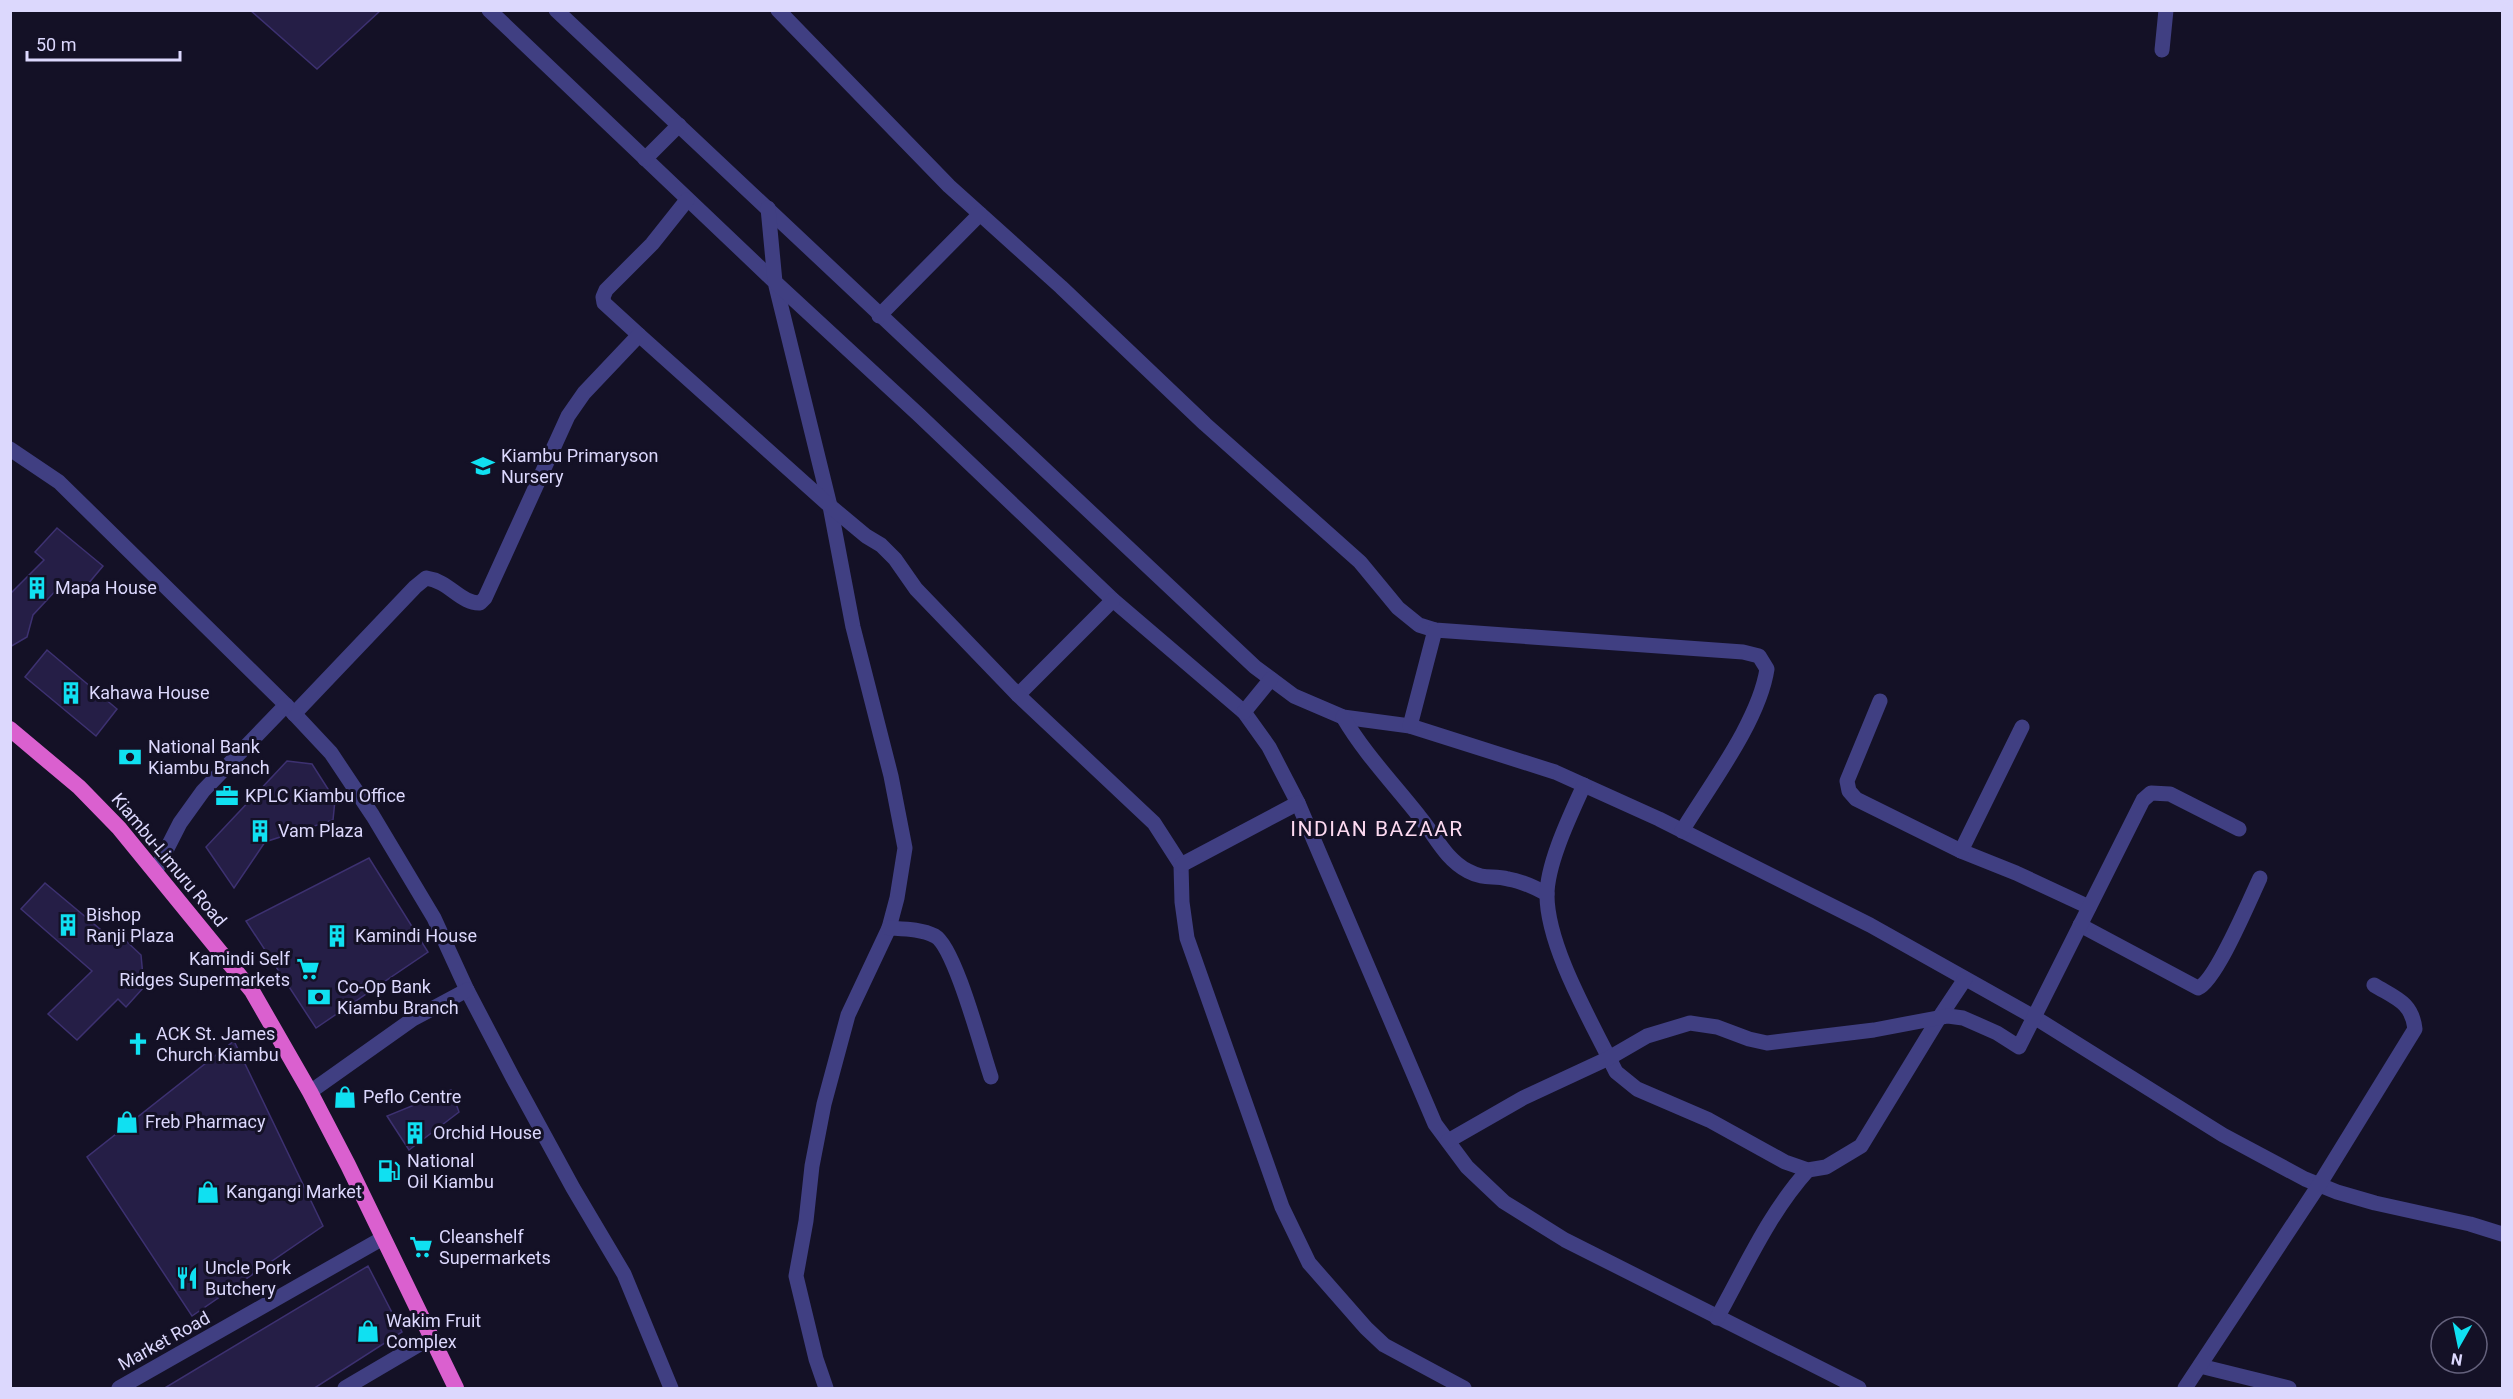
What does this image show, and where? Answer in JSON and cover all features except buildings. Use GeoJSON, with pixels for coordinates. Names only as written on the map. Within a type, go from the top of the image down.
{"type":"FeatureCollection","features":[{"type":"Feature","properties":{"kind":"highway","name":"Kiambu-Limuru Road"},"geometry":{"type":"LineString","coordinates":[[10,729],[98,805],[252,991],[310,1092],[456,1389]]}},
{"type":"Feature","properties":{"kind":"street"},"geometry":{"type":"LineString","coordinates":[[489,10],[687,200],[919,415],[1113,600],[1244,712],[1269,747],[1298,803],[1435,1124],[1467,1167],[1504,1202],[1565,1240],[1859,1389]]}},
{"type":"Feature","properties":{"kind":"street"},"geometry":{"type":"LineString","coordinates":[[556,10],[1254,667],[1294,696],[1343,717],[1410,726],[1555,772],[1682,831],[1870,925],[2034,1017],[2223,1135],[2319,1185],[2375,1203],[2502,1233]]}},
{"type":"Feature","properties":{"kind":"street"},"geometry":{"type":"LineString","coordinates":[[778,10],[949,186],[1061,287],[1205,424],[1360,562],[1398,608],[1419,625],[1435,630],[1743,652],[1759,656],[1767,669],[1764,689],[1749,722],[1682,831]]}},
{"type":"Feature","properties":{"kind":"street"},"geometry":{"type":"LineString","coordinates":[[2162,50],[2166,10]]}},
{"type":"Feature","properties":{"kind":"street"},"geometry":{"type":"LineString","coordinates":[[645,159],[679,125]]}},
{"type":"Feature","properties":{"kind":"street"},"geometry":{"type":"LineString","coordinates":[[687,200],[652,244],[606,290],[603,297],[604,303],[669,359],[830,507],[866,536],[881,544],[895,559],[916,590],[1018,695],[1154,823],[1181,865],[1182,903],[1187,938],[1282,1207],[1309,1263],[1384,1345],[1464,1389]]}},
{"type":"Feature","properties":{"kind":"street"},"geometry":{"type":"LineString","coordinates":[[768,208],[774,282],[830,507],[853,627],[891,776],[905,848],[890,928],[848,1015],[827,1093],[812,1166],[806,1221],[796,1276],[816,1359],[826,1389]]}},
{"type":"Feature","properties":{"kind":"street"},"geometry":{"type":"LineString","coordinates":[[879,316],[980,214]]}},
{"type":"Feature","properties":{"kind":"street"},"geometry":{"type":"LineString","coordinates":[[155,872],[180,824],[203,791],[415,587],[426,578],[442,582],[472,603],[480,603],[485,598],[568,416],[584,393],[639,335]]}},
{"type":"Feature","properties":{"kind":"street"},"geometry":{"type":"LineString","coordinates":[[10,449],[59,482],[290,709],[331,753],[373,816],[434,918],[467,990],[573,1188],[624,1274],[671,1389]]}},
{"type":"Feature","properties":{"kind":"street"},"geometry":{"type":"LineString","coordinates":[[1018,695],[1113,600]]}},
{"type":"Feature","properties":{"kind":"street"},"geometry":{"type":"LineString","coordinates":[[1410,726],[1435,630]]}},
{"type":"Feature","properties":{"kind":"street"},"geometry":{"type":"LineString","coordinates":[[1244,712],[1271,679]]}},
{"type":"Feature","properties":{"kind":"street"},"geometry":{"type":"LineString","coordinates":[[1880,700],[1847,781],[1856,800],[1961,851],[2016,873],[2089,907]]}},
{"type":"Feature","properties":{"kind":"street"},"geometry":{"type":"LineString","coordinates":[[1343,717],[1359,743],[1422,819],[1447,856],[1466,870],[1485,878],[1506,878],[1527,883],[1547,894]]}},
{"type":"Feature","properties":{"kind":"street"},"geometry":{"type":"LineString","coordinates":[[1961,851],[2022,727]]}},
{"type":"Feature","properties":{"kind":"street"},"geometry":{"type":"LineString","coordinates":[[1584,785],[1563,831],[1547,894],[1552,924],[1565,970],[1609,1058],[1617,1072],[1636,1089],[1709,1120],[1785,1162],[1808,1170],[1826,1167],[1861,1146],[1965,979]]}},
{"type":"Feature","properties":{"kind":"street"},"geometry":{"type":"LineString","coordinates":[[1448,1141],[1522,1098],[1609,1058],[1647,1036],[1690,1023],[1717,1027],[1767,1043],[1874,1030],[1939,1018],[1963,1018],[1997,1033],[2019,1047],[2024,1032],[2034,1017],[2143,800],[2151,793],[2170,794],[2240,829]]}},
{"type":"Feature","properties":{"kind":"street"},"geometry":{"type":"LineString","coordinates":[[1181,865],[1298,803]]}},
{"type":"Feature","properties":{"kind":"street"},"geometry":{"type":"LineString","coordinates":[[2080,925],[2198,988],[2204,986],[2214,970],[2260,878]]}},
{"type":"Feature","properties":{"kind":"street"},"geometry":{"type":"LineString","coordinates":[[890,928],[916,930],[935,936],[945,944],[962,987],[991,1077]]}},
{"type":"Feature","properties":{"kind":"street"},"geometry":{"type":"LineString","coordinates":[[2185,1389],[2319,1185],[2415,1029],[2413,1015],[2404,1004],[2374,985]]}},
{"type":"Feature","properties":{"kind":"street"},"geometry":{"type":"LineString","coordinates":[[310,1092],[413,1019],[467,990]]}},
{"type":"Feature","properties":{"kind":"street"},"geometry":{"type":"LineString","coordinates":[[1717,1318],[1777,1209],[1808,1170]]}},
{"type":"Feature","properties":{"kind":"street","name":"Market Road"},"geometry":{"type":"LineString","coordinates":[[120,1389],[383,1238]]}},
{"type":"Feature","properties":{"kind":"street"},"geometry":{"type":"LineString","coordinates":[[345,1389],[430,1338]]}},
{"type":"Feature","properties":{"kind":"street"},"geometry":{"type":"LineString","coordinates":[[2200,1366],[2289,1389]]}},
{"type":"Feature","properties":{"kind":"place","name":"Kiambu Primaryson Nursery"},"geometry":{"type":"Point","coordinates":[483,466]}},
{"type":"Feature","properties":{"kind":"place","name":"Mapa House"},"geometry":{"type":"Point","coordinates":[37,588]}},
{"type":"Feature","properties":{"kind":"place","name":"Kahawa House"},"geometry":{"type":"Point","coordinates":[71,693]}},
{"type":"Feature","properties":{"kind":"place","name":"National Bank Kiambu Branch"},"geometry":{"type":"Point","coordinates":[130,757]}},
{"type":"Feature","properties":{"kind":"place","name":"KPLC Kiambu Office"},"geometry":{"type":"Point","coordinates":[227,796]}},
{"type":"Feature","properties":{"kind":"place","name":"Vam Plaza"},"geometry":{"type":"Point","coordinates":[260,831]}},
{"type":"Feature","properties":{"kind":"place","name":"Bishop Ranji Plaza"},"geometry":{"type":"Point","coordinates":[68,925]}},
{"type":"Feature","properties":{"kind":"place","name":"Kamindi House"},"geometry":{"type":"Point","coordinates":[337,936]}},
{"type":"Feature","properties":{"kind":"place","name":"Kamindi Self Ridges Supermarkets"},"geometry":{"type":"Point","coordinates":[308,969]}},
{"type":"Feature","properties":{"kind":"place","name":"Co-Op Bank Kiambu Branch"},"geometry":{"type":"Point","coordinates":[319,997]}},
{"type":"Feature","properties":{"kind":"place","name":"ACK St. James Church Kiambu"},"geometry":{"type":"Point","coordinates":[138,1044]}},
{"type":"Feature","properties":{"kind":"place","name":"Peflo Centre"},"geometry":{"type":"Point","coordinates":[345,1097]}},
{"type":"Feature","properties":{"kind":"place","name":"Freb Pharmacy"},"geometry":{"type":"Point","coordinates":[127,1122]}},
{"type":"Feature","properties":{"kind":"place","name":"Orchid House"},"geometry":{"type":"Point","coordinates":[415,1133]}},
{"type":"Feature","properties":{"kind":"place","name":"National Oil Kiambu"},"geometry":{"type":"Point","coordinates":[389,1171]}},
{"type":"Feature","properties":{"kind":"place","name":"Kangangi Market"},"geometry":{"type":"Point","coordinates":[208,1192]}},
{"type":"Feature","properties":{"kind":"place","name":"Cleanshelf Supermarkets"},"geometry":{"type":"Point","coordinates":[421,1247]}},
{"type":"Feature","properties":{"kind":"place","name":"Uncle Pork Butchery"},"geometry":{"type":"Point","coordinates":[187,1278]}},
{"type":"Feature","properties":{"kind":"place","name":"Wakim Fruit Complex"},"geometry":{"type":"Point","coordinates":[368,1331]}},
{"type":"Feature","properties":{"kind":"district","name":"INDIAN BAZAAR"},"geometry":{"type":"Point","coordinates":[1377,829]}}]}
